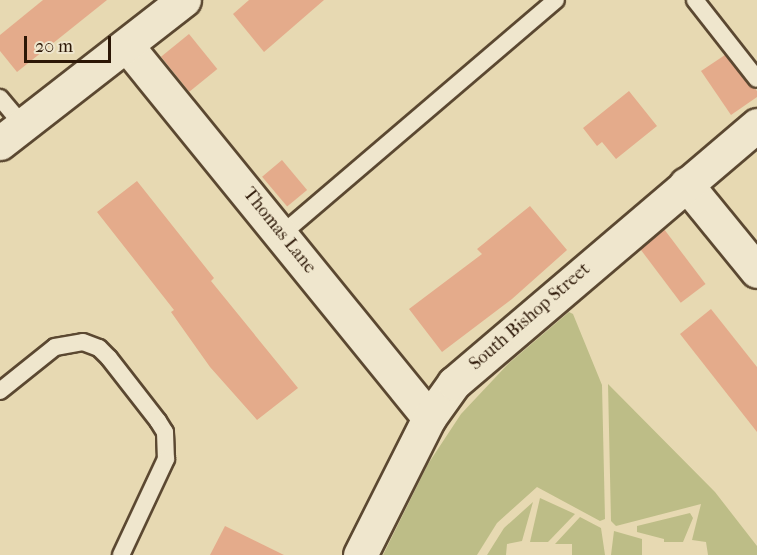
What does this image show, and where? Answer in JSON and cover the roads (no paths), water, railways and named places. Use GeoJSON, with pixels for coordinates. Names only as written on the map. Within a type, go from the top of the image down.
{"type":"FeatureCollection","features":[{"type":"Feature","properties":{"kind":"street"},"geometry":{"type":"LineString","coordinates":[[11,134],[184,0]]}},
{"type":"Feature","properties":{"kind":"street","name":"Thomas Lane"},"geometry":{"type":"LineString","coordinates":[[127,46],[282,234],[429,418]]}},
{"type":"Feature","properties":{"kind":"street","name":"South Bishop Street"},"geometry":{"type":"LineString","coordinates":[[360,555],[429,418],[454,383],[757,124]]}},
{"type":"Feature","properties":{"kind":"street"},"geometry":{"type":"LineString","coordinates":[[686,184],[757,271]]}},
{"type":"Feature","properties":{"kind":"lane"},"geometry":{"type":"LineString","coordinates":[[282,234],[556,0]]}},
{"type":"Feature","properties":{"kind":"lane"},"geometry":{"type":"LineString","coordinates":[[695,0],[757,79]]}},
{"type":"Feature","properties":{"kind":"lane"},"geometry":{"type":"LineString","coordinates":[[0,98],[11,134]]}},
{"type":"Feature","properties":{"kind":"lane"},"geometry":{"type":"LineString","coordinates":[[0,391],[55,347],[83,342],[99,348],[109,358],[158,421],[165,432],[166,459],[121,555]]}}]}
